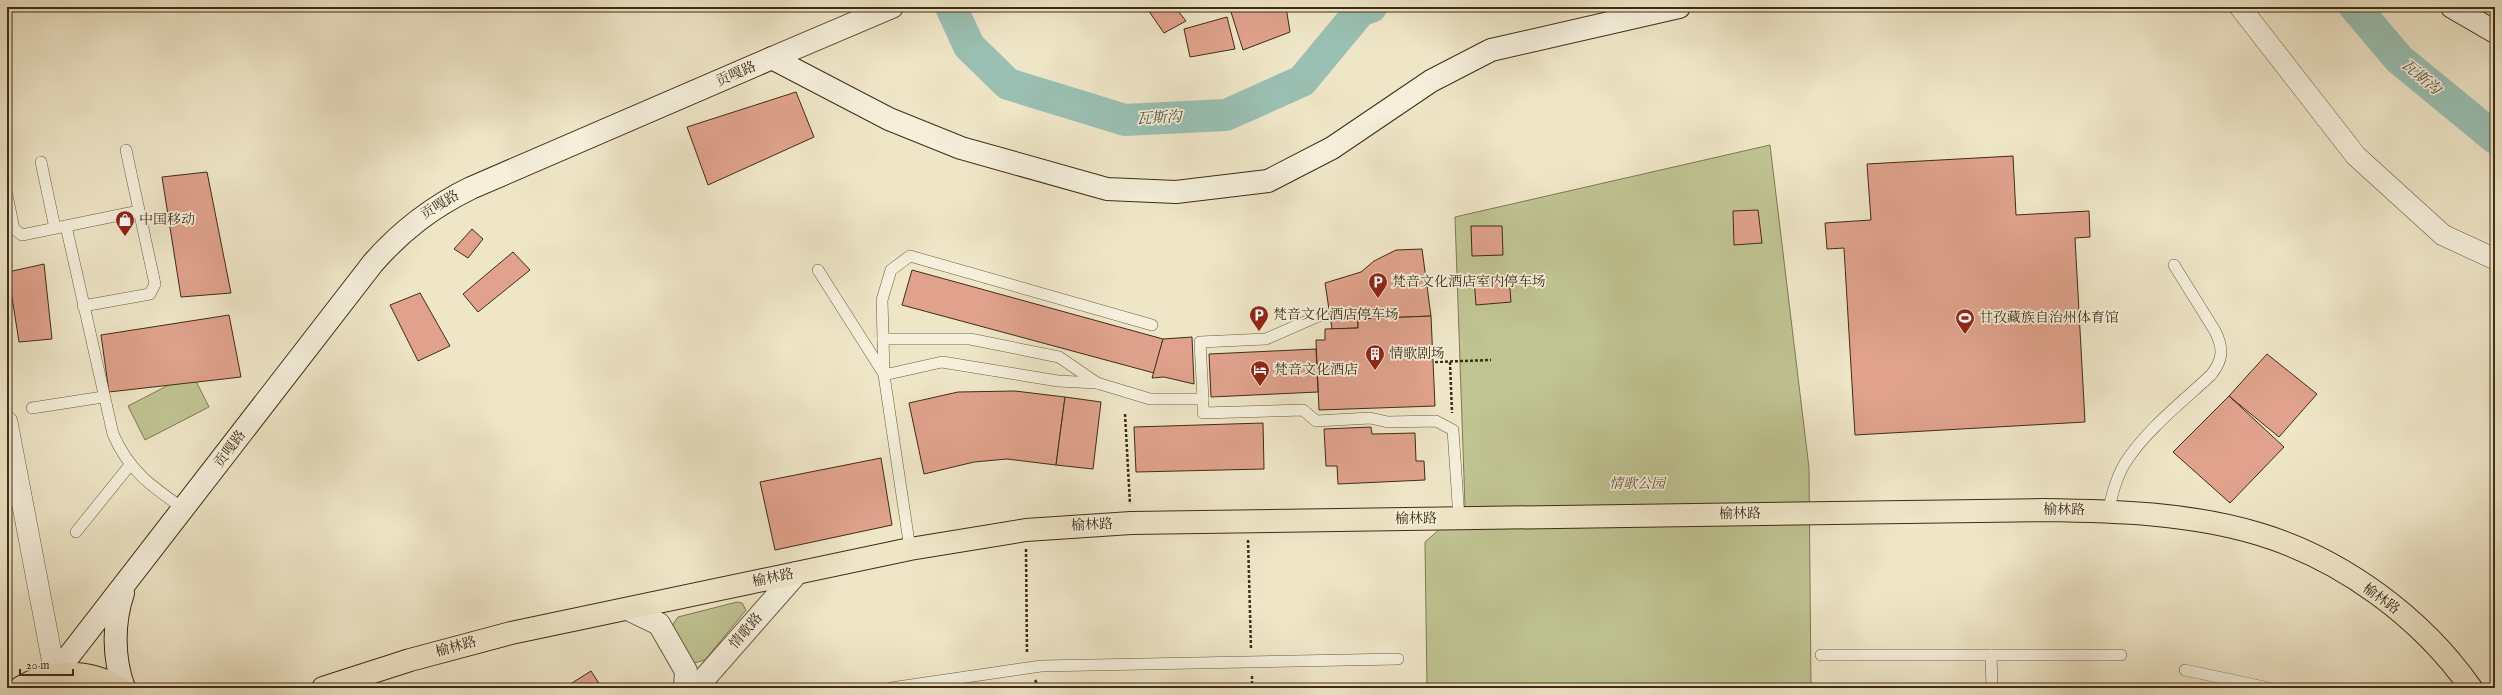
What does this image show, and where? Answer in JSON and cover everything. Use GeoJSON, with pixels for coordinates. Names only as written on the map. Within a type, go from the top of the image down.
{"type":"FeatureCollection","features":[{"type":"Feature","properties":{"kind":"main road","name":"贡嘎路"},"geometry":{"type":"LineString","coordinates":[[55,674],[373,263],[393,240],[418,219],[444,201],[471,188],[892,7]]}},
{"type":"Feature","properties":{"kind":"main road"},"geometry":{"type":"LineString","coordinates":[[772,58],[888,119],[961,148],[1108,189],[1176,192],[1268,181],[1332,148],[1431,81],[1490,50],[1679,7]]}},
{"type":"Feature","properties":{"kind":"main road"},"geometry":{"type":"LineString","coordinates":[[2452,7],[2495,32]]}},
{"type":"Feature","properties":{"kind":"main road","name":"榆林路"},"geometry":{"type":"LineString","coordinates":[[323,688],[459,646],[910,549],[1026,530],[1131,523],[2043,510],[2108,512],[2180,518],[2234,527],[2260,534],[2311,555],[2359,583],[2403,614],[2440,650],[2471,688]]}},
{"type":"Feature","properties":{"kind":"main road","name":"情歌路"},"geometry":{"type":"LineString","coordinates":[[696,688],[797,573]]}},
{"type":"Feature","properties":{"kind":"main road","name":"贡嘎路"},"geometry":{"type":"LineString","coordinates":[[124,688],[118,667],[115,639],[118,612],[126,584]]}},
{"type":"Feature","properties":{"kind":"main road"},"geometry":{"type":"LineString","coordinates":[[628,609],[659,624],[686,671],[685,688]]}},
{"type":"Feature","properties":{"kind":"main road"},"geometry":{"type":"LineString","coordinates":[[20,688],[40,678],[55,674],[85,674],[100,678],[119,688]]}},
{"type":"Feature","properties":{"kind":"street"},"geometry":{"type":"LineString","coordinates":[[2240,7],[2356,156],[2443,235],[2495,259]]}},
{"type":"Feature","properties":{"kind":"street"},"geometry":{"type":"LineString","coordinates":[[7,422],[55,674]]}},
{"type":"Feature","properties":{"kind":"lane"},"geometry":{"type":"LineString","coordinates":[[83,306],[150,294],[155,284],[126,150]]}},
{"type":"Feature","properties":{"kind":"lane"},"geometry":{"type":"LineString","coordinates":[[41,162],[83,306],[103,397],[113,434],[130,465],[155,489],[184,509]]}},
{"type":"Feature","properties":{"kind":"lane"},"geometry":{"type":"LineString","coordinates":[[7,195],[14,229],[22,235],[139,211]]}},
{"type":"Feature","properties":{"kind":"lane"},"geometry":{"type":"LineString","coordinates":[[910,549],[884,375],[882,300],[891,270],[910,256],[1152,325]]}},
{"type":"Feature","properties":{"kind":"lane"},"geometry":{"type":"LineString","coordinates":[[2108,512],[2114,487],[2125,464],[2139,444],[2218,367],[2222,355],[2221,342],[2174,265]]}},
{"type":"Feature","properties":{"kind":"lane"},"geometry":{"type":"LineString","coordinates":[[818,270],[884,375]]}},
{"type":"Feature","properties":{"kind":"lane"},"geometry":{"type":"LineString","coordinates":[[1323,314],[1266,339],[1200,342],[1203,413],[1303,410],[1316,420],[1370,418],[1388,422],[1436,421],[1453,430],[1459,518]]}},
{"type":"Feature","properties":{"kind":"lane"},"geometry":{"type":"LineString","coordinates":[[883,339],[970,339],[1059,357],[1097,383]]}},
{"type":"Feature","properties":{"kind":"lane"},"geometry":{"type":"LineString","coordinates":[[884,375],[942,362],[1058,381],[1097,383],[1150,399],[1203,399]]}},
{"type":"Feature","properties":{"kind":"lane"},"geometry":{"type":"LineString","coordinates":[[32,408],[103,397]]}},
{"type":"Feature","properties":{"kind":"lane"},"geometry":{"type":"LineString","coordinates":[[76,532],[130,465]]}},
{"type":"Feature","properties":{"kind":"lane"},"geometry":{"type":"LineString","coordinates":[[1821,655],[2121,655]]}},
{"type":"Feature","properties":{"kind":"lane"},"geometry":{"type":"LineString","coordinates":[[1991,655],[1992,688]]}},
{"type":"Feature","properties":{"kind":"lane"},"geometry":{"type":"LineString","coordinates":[[891,688],[1041,666],[1398,659]]}},
{"type":"Feature","properties":{"kind":"lane"},"geometry":{"type":"LineString","coordinates":[[2185,670],[2269,688]]}},
{"type":"Feature","properties":{"kind":"path"},"geometry":{"type":"LineString","coordinates":[[1435,362],[1491,360]]}},
{"type":"Feature","properties":{"kind":"path"},"geometry":{"type":"LineString","coordinates":[[1450,362],[1453,430]]}},
{"type":"Feature","properties":{"kind":"path"},"geometry":{"type":"LineString","coordinates":[[1126,414],[1131,523]]}},
{"type":"Feature","properties":{"kind":"path"},"geometry":{"type":"LineString","coordinates":[[1247,521],[1250,622]]}},
{"type":"Feature","properties":{"kind":"path"},"geometry":{"type":"LineString","coordinates":[[1026,530],[1028,631]]}},
{"type":"Feature","properties":{"kind":"green space","name":"情歌公园"},"geometry":{"type":"Polygon","coordinates":[[[1770,145],[1809,468],[1811,688],[1427,688],[1425,542],[1465,507],[1455,217],[1770,145]]]}},
{"type":"Feature","properties":{"kind":"green space"},"geometry":{"type":"Polygon","coordinates":[[[192,373],[209,407],[145,440],[128,406],[192,373]]]}},
{"type":"Feature","properties":{"kind":"green space"},"geometry":{"type":"Polygon","coordinates":[[[737,602],[742,603],[746,610],[705,660],[694,663],[674,632],[673,624],[678,617],[737,602]]]}},
{"type":"Feature","properties":{"kind":"building"},"geometry":{"type":"Polygon","coordinates":[[[1146,7],[1175,7],[1186,21],[1164,33],[1146,7]]]}},
{"type":"Feature","properties":{"kind":"building"},"geometry":{"type":"Polygon","coordinates":[[[1244,7],[1286,7],[1290,32],[1243,50],[1231,12],[1244,7]]]}},
{"type":"Feature","properties":{"kind":"building"},"geometry":{"type":"Polygon","coordinates":[[[1227,17],[1235,49],[1190,57],[1184,29],[1227,17]]]}},
{"type":"Feature","properties":{"kind":"building"},"geometry":{"type":"Polygon","coordinates":[[[796,92],[814,137],[708,185],[687,127],[796,92]]]}},
{"type":"Feature","properties":{"kind":"building","name":"甘孜藏族自治州体育馆"},"geometry":{"type":"Polygon","coordinates":[[[2013,156],[2016,215],[2089,211],[2090,237],[2075,238],[2085,422],[1855,435],[1844,248],[1827,249],[1825,223],[1871,220],[1867,164],[2013,156]]]}},
{"type":"Feature","properties":{"kind":"building"},"geometry":{"type":"Polygon","coordinates":[[[207,172],[231,293],[181,297],[162,177],[207,172]]]}},
{"type":"Feature","properties":{"kind":"building"},"geometry":{"type":"Polygon","coordinates":[[[1758,210],[1762,243],[1734,245],[1733,211],[1758,210]]]}},
{"type":"Feature","properties":{"kind":"building"},"geometry":{"type":"Polygon","coordinates":[[[1471,226],[1502,226],[1503,255],[1472,256],[1471,226]]]}},
{"type":"Feature","properties":{"kind":"building"},"geometry":{"type":"Polygon","coordinates":[[[472,229],[483,239],[468,258],[454,249],[472,229]]]}},
{"type":"Feature","properties":{"kind":"building","name":"梵音文化酒店室内停车场"},"geometry":{"type":"Polygon","coordinates":[[[1422,249],[1431,316],[1358,319],[1358,328],[1332,329],[1325,283],[1361,272],[1374,261],[1396,250],[1422,249]]]}},
{"type":"Feature","properties":{"kind":"building"},"geometry":{"type":"Polygon","coordinates":[[[513,252],[530,270],[478,312],[463,294],[513,252]]]}},
{"type":"Feature","properties":{"kind":"building"},"geometry":{"type":"Polygon","coordinates":[[[44,264],[52,339],[19,342],[8,272],[44,264]]]}},
{"type":"Feature","properties":{"kind":"building"},"geometry":{"type":"Polygon","coordinates":[[[912,270],[1163,339],[1154,373],[902,305],[912,270]]]}},
{"type":"Feature","properties":{"kind":"building"},"geometry":{"type":"Polygon","coordinates":[[[1509,276],[1511,302],[1476,305],[1474,279],[1509,276]]]}},
{"type":"Feature","properties":{"kind":"building"},"geometry":{"type":"Polygon","coordinates":[[[420,293],[450,346],[418,361],[390,305],[420,293]]]}},
{"type":"Feature","properties":{"kind":"building"},"geometry":{"type":"Polygon","coordinates":[[[229,315],[241,377],[109,392],[101,335],[229,315]]]}},
{"type":"Feature","properties":{"kind":"building","name":"情歌剧场"},"geometry":{"type":"Polygon","coordinates":[[[1431,316],[1435,406],[1319,410],[1316,340],[1325,340],[1325,329],[1358,328],[1358,319],[1431,316]]]}},
{"type":"Feature","properties":{"kind":"building"},"geometry":{"type":"Polygon","coordinates":[[[1192,337],[1194,384],[1164,377],[1152,378],[1163,339],[1192,337]]]}},
{"type":"Feature","properties":{"kind":"building"},"geometry":{"type":"Polygon","coordinates":[[[1316,349],[1318,392],[1211,397],[1209,354],[1316,349]]]}},
{"type":"Feature","properties":{"kind":"building"},"geometry":{"type":"Polygon","coordinates":[[[2267,354],[2317,394],[2279,437],[2229,396],[2267,354]]]}},
{"type":"Feature","properties":{"kind":"building"},"geometry":{"type":"Polygon","coordinates":[[[1015,391],[1065,397],[1056,465],[1007,459],[974,462],[924,474],[909,403],[958,392],[1015,391]]]}},
{"type":"Feature","properties":{"kind":"building"},"geometry":{"type":"Polygon","coordinates":[[[2229,396],[2284,447],[2230,503],[2173,452],[2229,396]]]}},
{"type":"Feature","properties":{"kind":"building"},"geometry":{"type":"Polygon","coordinates":[[[1065,397],[1101,402],[1093,469],[1056,465],[1065,397]]]}},
{"type":"Feature","properties":{"kind":"building"},"geometry":{"type":"Polygon","coordinates":[[[1263,423],[1264,469],[1136,472],[1134,427],[1263,423]]]}},
{"type":"Feature","properties":{"kind":"building"},"geometry":{"type":"Polygon","coordinates":[[[1371,427],[1372,434],[1415,433],[1416,461],[1424,461],[1425,480],[1338,484],[1337,466],[1326,466],[1324,429],[1371,427]]]}},
{"type":"Feature","properties":{"kind":"building"},"geometry":{"type":"Polygon","coordinates":[[[881,458],[892,525],[775,550],[760,482],[881,458]]]}},
{"type":"Feature","properties":{"kind":"building"},"geometry":{"type":"Polygon","coordinates":[[[591,671],[602,688],[564,688],[591,671]]]}},
{"type":"Feature","properties":{"kind":"waterway","name":"瓦斯沟"},"geometry":{"type":"LineString","coordinates":[[951,7],[969,46],[1008,84],[1125,120],[1226,115],[1302,81],[1360,11],[1371,7]]}},
{"type":"Feature","properties":{"kind":"waterway","name":"瓦斯沟"},"geometry":{"type":"LineString","coordinates":[[2355,7],[2399,59],[2495,138]]}},
{"type":"Feature","properties":{"kind":"place","name":"中国移动"},"geometry":{"type":"Point","coordinates":[125,237]}},
{"type":"Feature","properties":{"kind":"place","name":"梵音文化酒店室内停车场"},"geometry":{"type":"Point","coordinates":[1378,299]}},
{"type":"Feature","properties":{"kind":"place","name":"梵音文化酒店停车场"},"geometry":{"type":"Point","coordinates":[1259,332]}},
{"type":"Feature","properties":{"kind":"place","name":"甘孜藏族自治州体育馆"},"geometry":{"type":"Point","coordinates":[1965,335]}},
{"type":"Feature","properties":{"kind":"place","name":"情歌剧场"},"geometry":{"type":"Point","coordinates":[1375,371]}},
{"type":"Feature","properties":{"kind":"place","name":"梵音文化酒店"},"geometry":{"type":"Point","coordinates":[1260,387]}}]}
